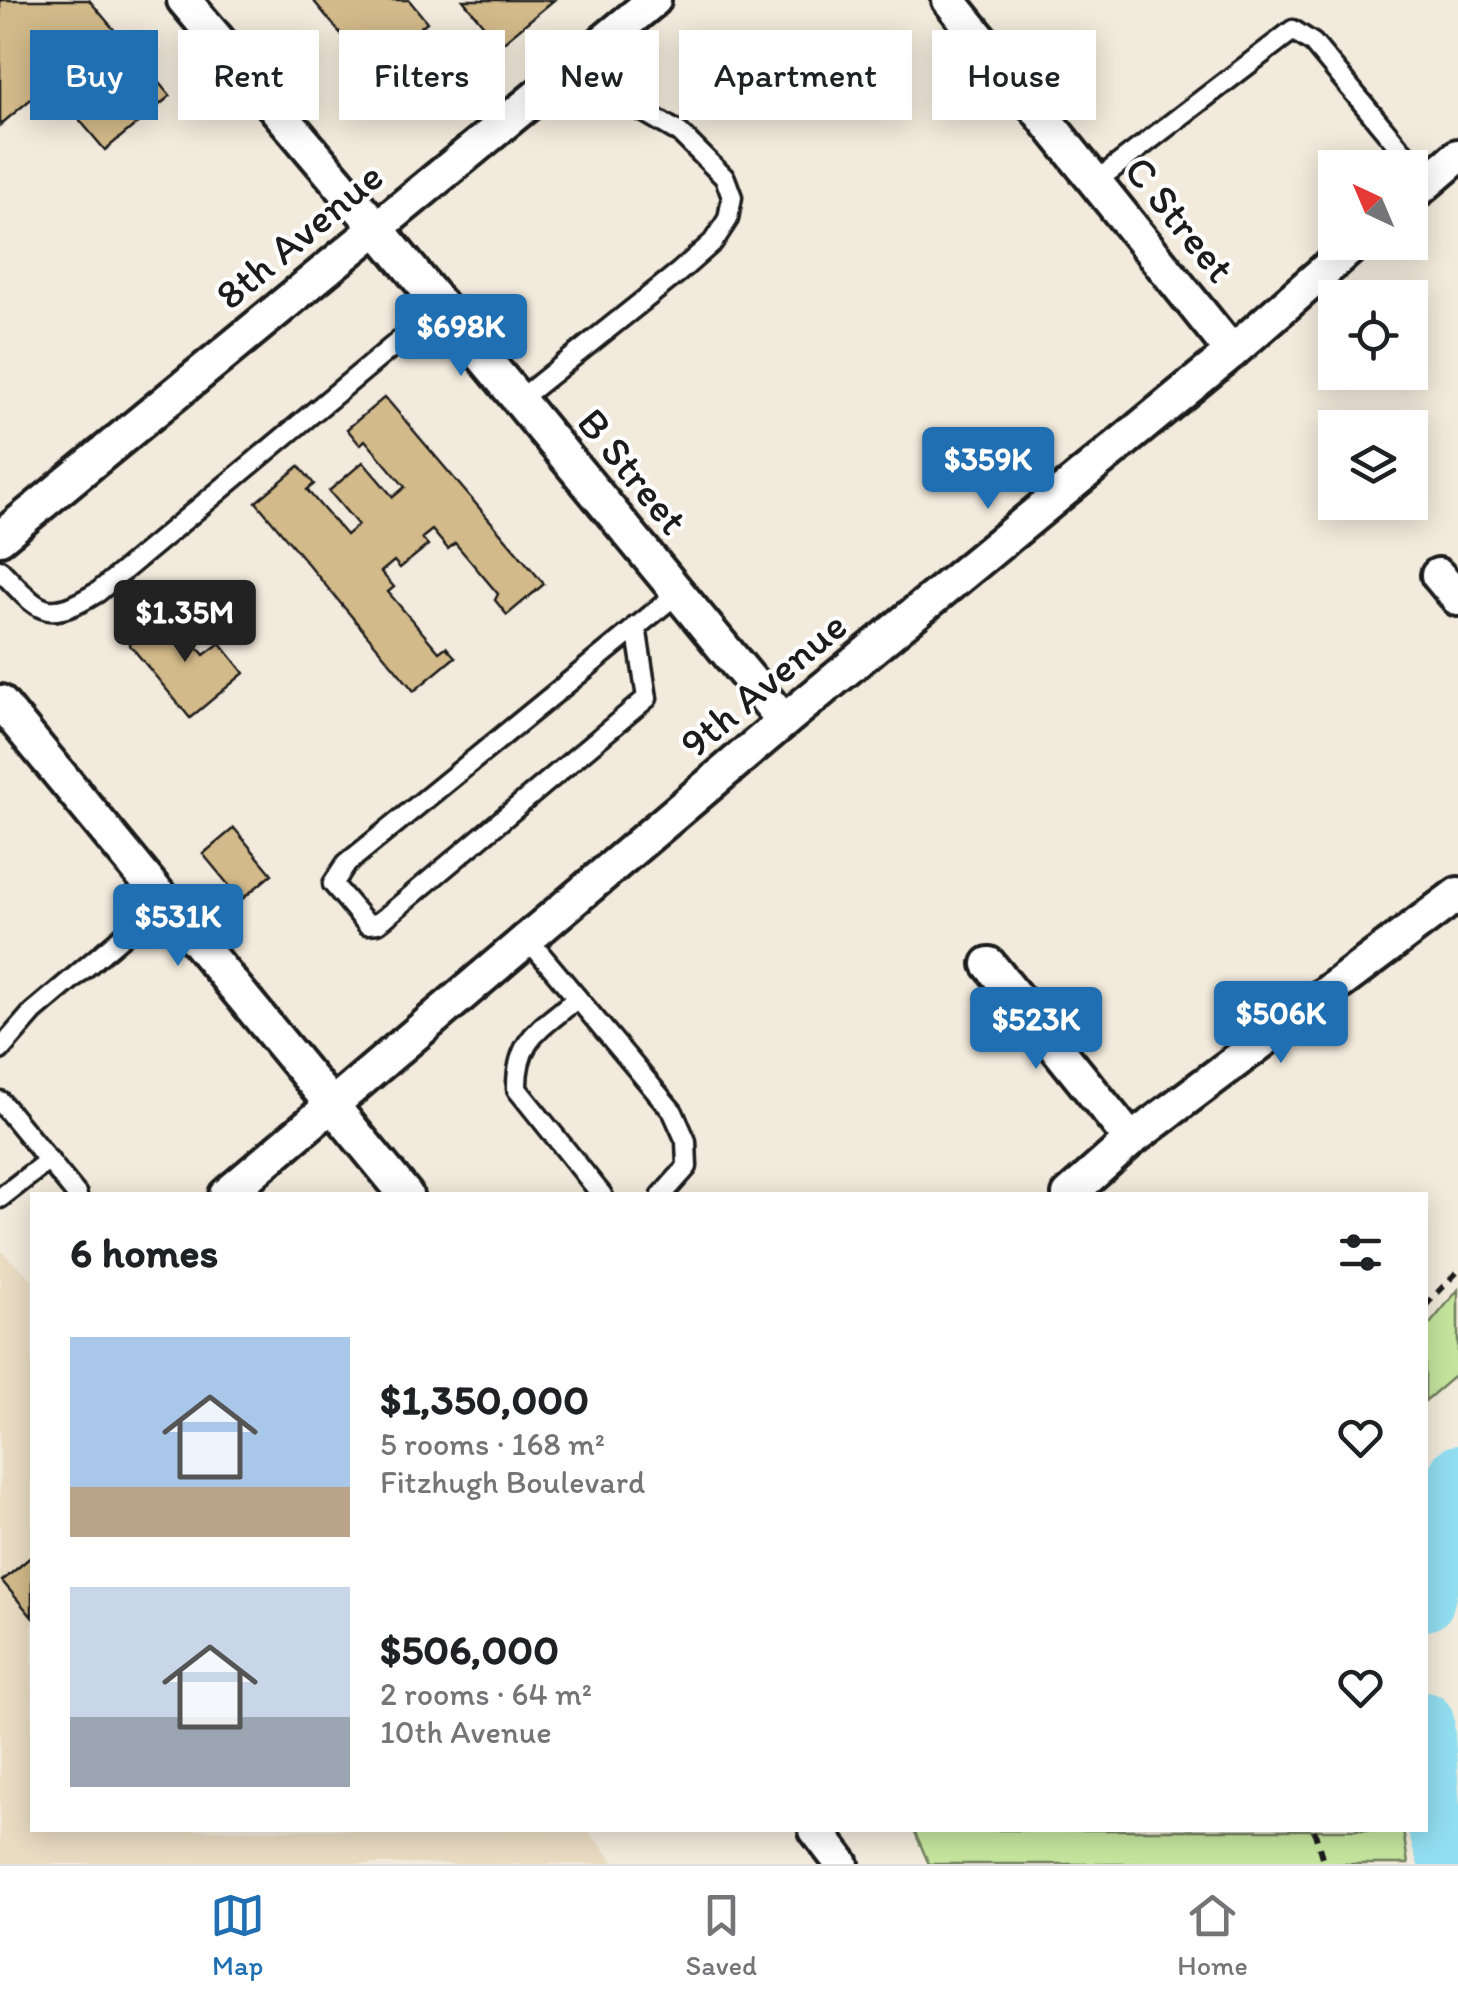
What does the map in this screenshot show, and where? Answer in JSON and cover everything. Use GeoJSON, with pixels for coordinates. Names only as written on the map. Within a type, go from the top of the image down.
{"type":"FeatureCollection","features":[{"type":"Feature","properties":{"kind":"street","name":"B Street"},"geometry":{"type":"LineString","coordinates":[[184,0],[376,226],[784,721]]}},
{"type":"Feature","properties":{"kind":"street","name":"8th Avenue"},"geometry":{"type":"LineString","coordinates":[[617,30],[654,0]]}},
{"type":"Feature","properties":{"kind":"street","name":"C Street"},"geometry":{"type":"LineString","coordinates":[[949,0],[1232,352]]}},
{"type":"Feature","properties":{"kind":"street","name":"8th Avenue"},"geometry":{"type":"LineString","coordinates":[[0,538],[525,105]]}},
{"type":"Feature","properties":{"kind":"street"},"geometry":{"type":"LineString","coordinates":[[1428,181],[1458,156]]}},
{"type":"Feature","properties":{"kind":"street","name":"9th Avenue"},"geometry":{"type":"LineString","coordinates":[[230,1192],[784,721],[1232,352],[1337,260]]}},
{"type":"Feature","properties":{"kind":"street"},"geometry":{"type":"LineString","coordinates":[[0,702],[403,1192]]}},
{"type":"Feature","properties":{"kind":"street"},"geometry":{"type":"LineString","coordinates":[[1072,1192],[1131,1140],[1458,894]]}},
{"type":"Feature","properties":{"kind":"street"},"geometry":{"type":"LineString","coordinates":[[988,964],[1131,1140]]}},
{"type":"Feature","properties":{"kind":"lane"},"geometry":{"type":"LineString","coordinates":[[1095,182],[1293,30],[1313,43],[1391,150]]}},
{"type":"Feature","properties":{"kind":"lane"},"geometry":{"type":"LineString","coordinates":[[519,400],[679,272],[713,242],[728,219],[732,198],[725,178],[680,133],[658,120]]}},
{"type":"Feature","properties":{"kind":"lane"},"geometry":{"type":"LineString","coordinates":[[0,570],[41,609],[51,612],[73,608],[98,592],[441,306]]}},
{"type":"Feature","properties":{"kind":"lane"},"geometry":{"type":"LineString","coordinates":[[636,626],[647,698],[387,916],[378,923],[367,924],[333,884],[346,864],[636,626],[678,592]]}},
{"type":"Feature","properties":{"kind":"lane"},"geometry":{"type":"LineString","coordinates":[[0,1050],[33,1012],[164,902]]}},
{"type":"Feature","properties":{"kind":"lane"},"geometry":{"type":"LineString","coordinates":[[527,938],[673,1112],[686,1140],[687,1166],[665,1192]]}},
{"type":"Feature","properties":{"kind":"lane"},"geometry":{"type":"LineString","coordinates":[[578,998],[523,1045],[516,1067],[517,1089],[600,1192]]}},
{"type":"Feature","properties":{"kind":"lane"},"geometry":{"type":"LineString","coordinates":[[0,1101],[75,1192]]}},
{"type":"Feature","properties":{"kind":"lane"},"geometry":{"type":"LineString","coordinates":[[0,1198],[49,1160]]}},
{"type":"Feature","properties":{"kind":"path"},"geometry":{"type":"LineString","coordinates":[[1428,1303],[1458,1270]]}},
{"type":"Feature","properties":{"kind":"path"},"geometry":{"type":"LineString","coordinates":[[1315,1832],[1324,1864]]}},
{"type":"Feature","properties":{"kind":"shaded area"},"geometry":{"type":"Polygon","coordinates":[[[0,1250],[30,1277],[30,1832],[589,1832],[616,1864],[0,1864],[0,1250]]]}},
{"type":"Feature","properties":{"kind":"green space"},"geometry":{"type":"Polygon","coordinates":[[[1458,1290],[1458,1373],[1428,1398],[1428,1326],[1458,1290]]]}},
{"type":"Feature","properties":{"kind":"green space"},"geometry":{"type":"Polygon","coordinates":[[[915,1832],[1403,1832],[1408,1864],[929,1864],[915,1832]]]}},
{"type":"Feature","properties":{"kind":"building"},"geometry":{"type":"Polygon","coordinates":[[[0,0],[89,0],[114,30],[30,30],[30,100],[0,125],[0,0]]]}},
{"type":"Feature","properties":{"kind":"building"},"geometry":{"type":"Polygon","coordinates":[[[313,0],[409,0],[427,22],[417,30],[339,31],[313,0]]]}},
{"type":"Feature","properties":{"kind":"building"},"geometry":{"type":"Polygon","coordinates":[[[463,0],[554,0],[505,41],[505,30],[488,30],[463,0]]]}},
{"type":"Feature","properties":{"kind":"building"},"geometry":{"type":"Polygon","coordinates":[[[158,82],[170,96],[158,106],[158,82]]]}},
{"type":"Feature","properties":{"kind":"building"},"geometry":{"type":"Polygon","coordinates":[[[80,120],[141,120],[105,150],[80,120]]]}},
{"type":"Feature","properties":{"kind":"building"},"geometry":{"type":"Polygon","coordinates":[[[385,397],[544,584],[507,615],[495,600],[498,594],[455,543],[448,549],[432,530],[422,538],[428,545],[400,568],[394,561],[381,572],[394,587],[388,592],[439,652],[446,647],[455,657],[414,691],[256,502],[299,466],[314,484],[307,490],[346,535],[358,525],[329,491],[363,462],[393,497],[405,487],[365,440],[360,445],[347,429],[385,397]]]}},
{"type":"Feature","properties":{"kind":"building"},"geometry":{"type":"Polygon","coordinates":[[[168,611],[204,655],[220,643],[244,673],[190,718],[129,644],[168,611]]]}},
{"type":"Feature","properties":{"kind":"building"},"geometry":{"type":"Polygon","coordinates":[[[234,828],[272,874],[241,900],[203,854],[234,828]]]}},
{"type":"Feature","properties":{"kind":"building"},"geometry":{"type":"Polygon","coordinates":[[[30,1558],[30,1615],[2,1581],[30,1558]]]}},
{"type":"Feature","properties":{"kind":"waterway"},"geometry":{"type":"LineString","coordinates":[[1428,1590],[1458,1474]]}},
{"type":"Feature","properties":{"kind":"waterway"},"geometry":{"type":"LineString","coordinates":[[1428,1764],[1431,1808],[1448,1864]]}}]}
